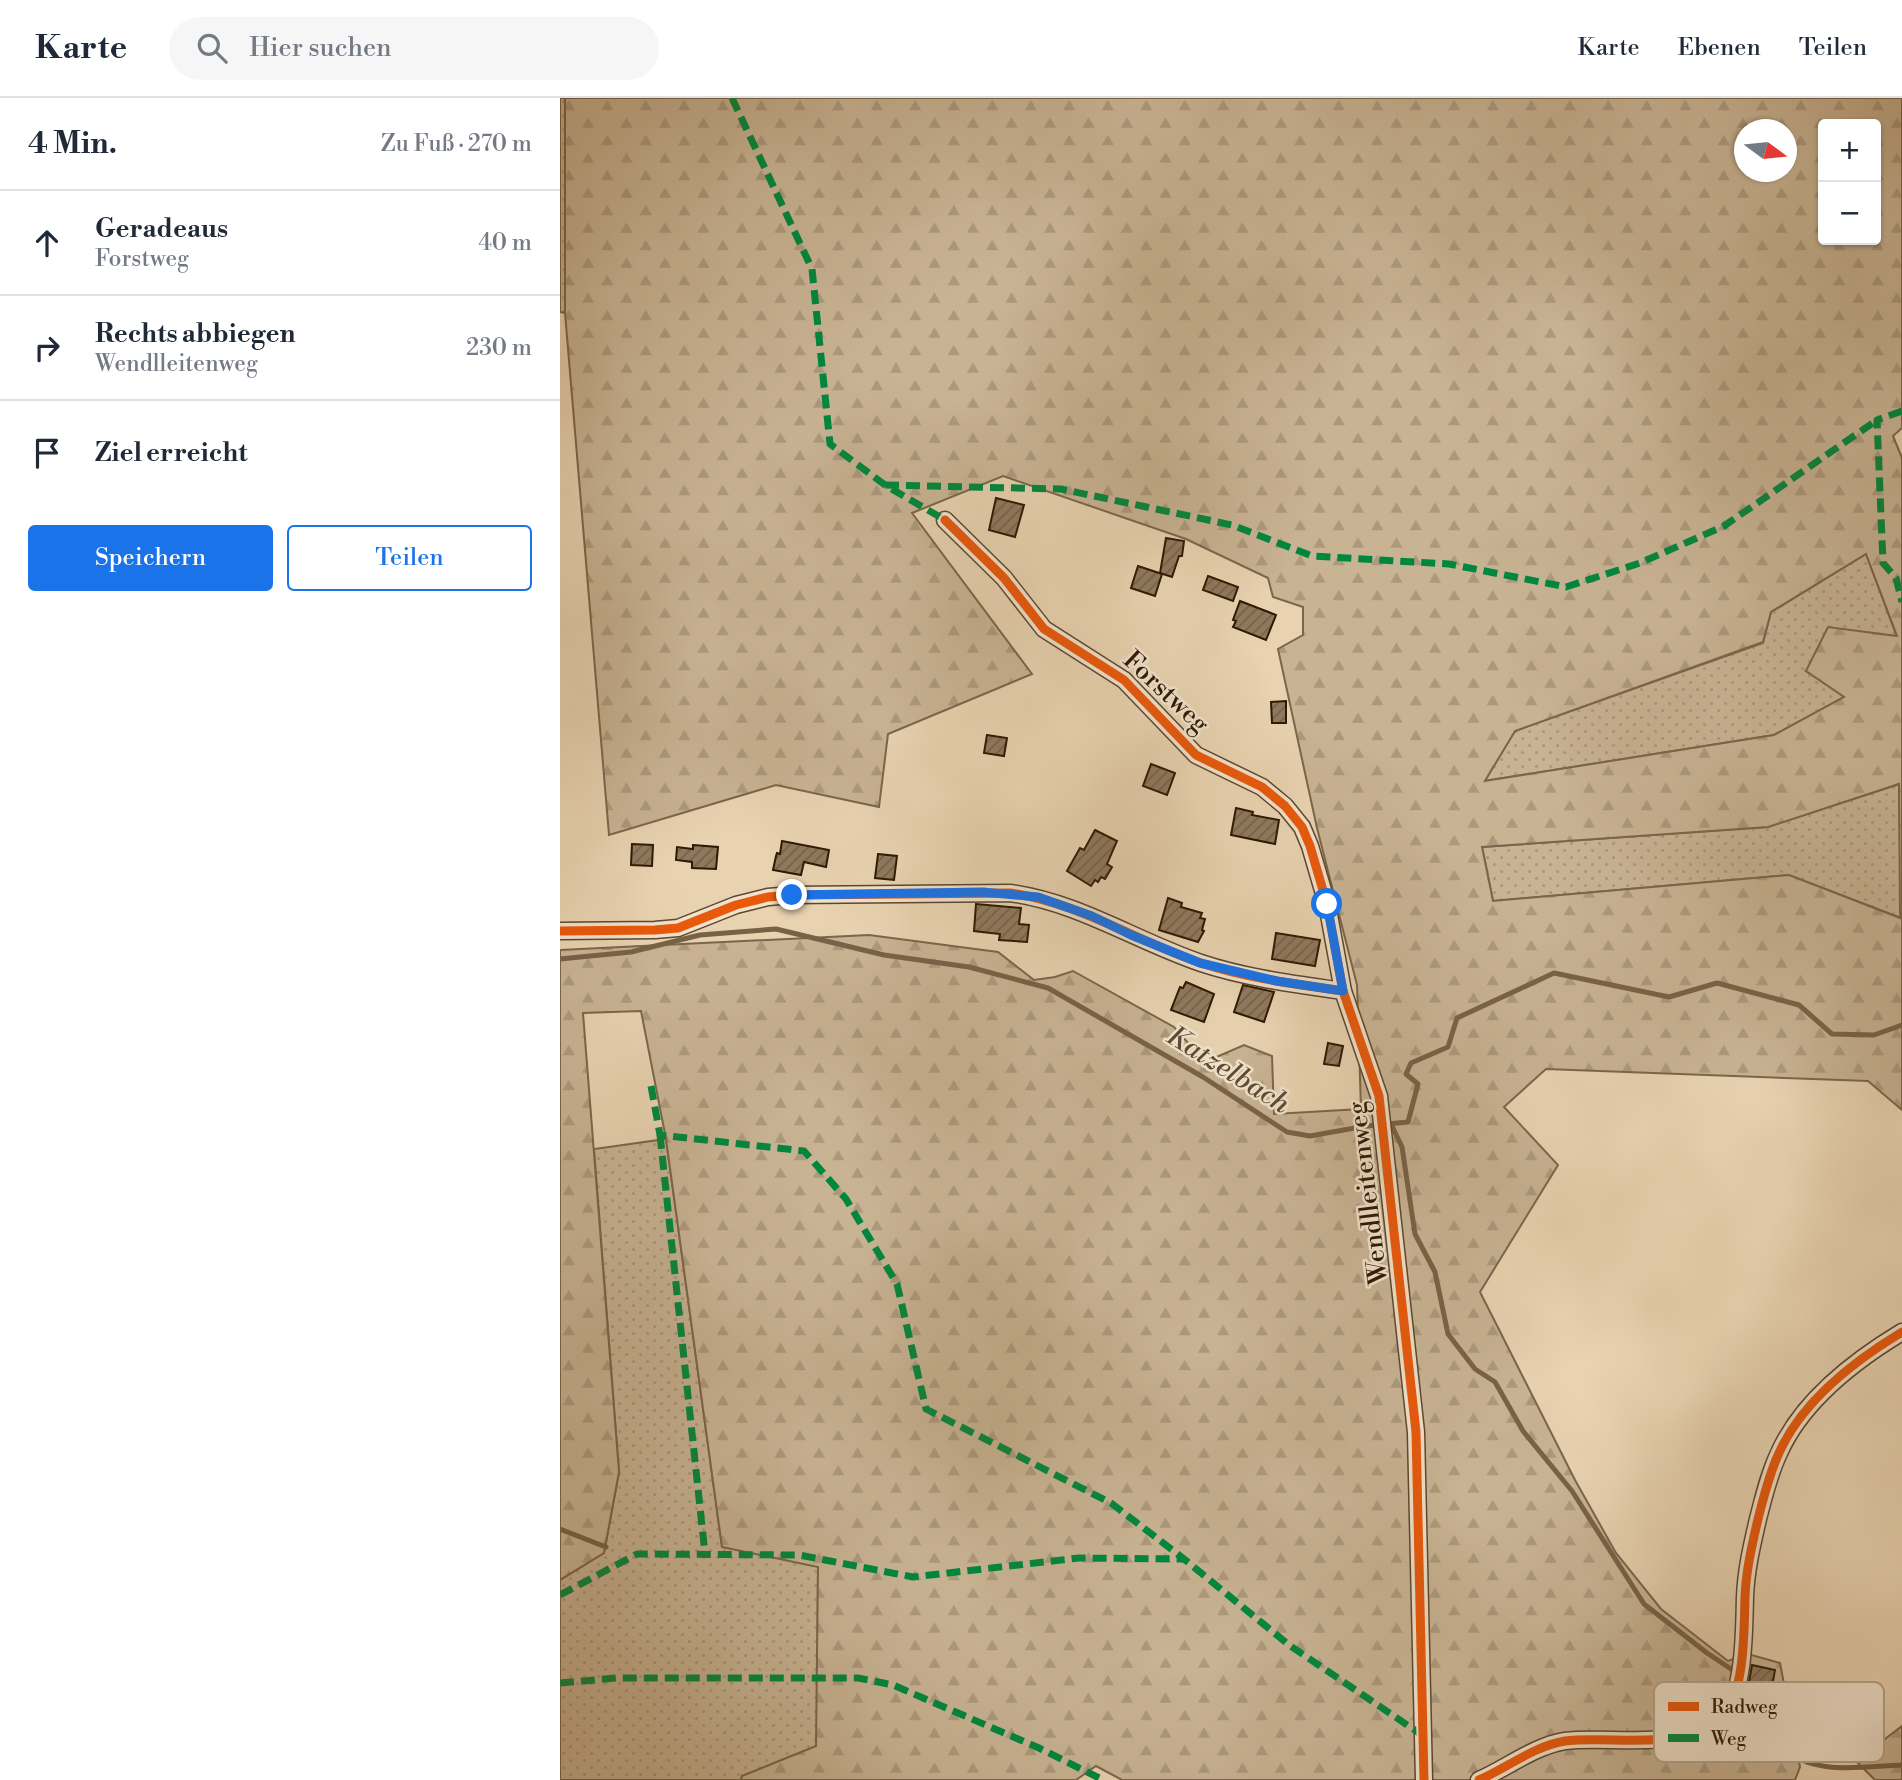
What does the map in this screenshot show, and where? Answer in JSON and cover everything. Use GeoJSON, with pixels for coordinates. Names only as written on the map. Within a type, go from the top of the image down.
{"type":"FeatureCollection","features":[{"type":"Feature","properties":{"kind":"street","name":"Forstweg"},"geometry":{"type":"LineString","coordinates":[[945,520],[1004,578],[1044,629],[1124,680],[1196,755],[1262,787],[1285,806],[1302,827],[1310,846],[1327,904],[1343,991]]}},
{"type":"Feature","properties":{"kind":"street"},"geometry":{"type":"LineString","coordinates":[[560,931],[678,928],[736,905],[768,897],[1010,893],[1038,897],[1092,916],[1200,963],[1277,981],[1343,991]]}},
{"type":"Feature","properties":{"kind":"street","name":"Wendlleitenweg"},"geometry":{"type":"LineString","coordinates":[[1343,991],[1379,1096],[1416,1432],[1424,1780]]}},
{"type":"Feature","properties":{"kind":"street"},"geometry":{"type":"LineString","coordinates":[[1738,1682],[1744,1650],[1750,1551],[1766,1488],[1779,1451],[1800,1417],[1834,1382],[1872,1350],[1902,1332]]}},
{"type":"Feature","properties":{"kind":"street"},"geometry":{"type":"LineString","coordinates":[[1479,1780],[1505,1775],[1528,1754],[1563,1741],[1654,1738]]}},
{"type":"Feature","properties":{"kind":"green space"},"geometry":{"type":"Polygon","coordinates":[[[560,98],[565,98],[565,313],[560,312],[560,98]]]}},
{"type":"Feature","properties":{"kind":"green space"},"geometry":{"type":"Polygon","coordinates":[[[565,98],[1902,98],[1902,428],[1893,436],[1902,458],[1902,1110],[1868,1081],[1546,1069],[1504,1107],[1558,1165],[1480,1292],[1575,1480],[1616,1553],[1661,1609],[1728,1661],[1748,1654],[1780,1663],[1784,1682],[1654,1682],[1654,1762],[1799,1762],[1795,1780],[1122,1780],[1096,1766],[1076,1780],[741,1780],[742,1776],[816,1746],[818,1567],[722,1547],[666,1139],[641,1011],[583,1013],[619,1472],[604,1553],[560,1580],[560,950],[869,935],[998,952],[1034,980],[1073,971],[1174,1027],[1205,1062],[1244,1045],[1272,1056],[1274,1114],[1361,1109],[1357,985],[1317,828],[1278,649],[1303,635],[1303,607],[1273,597],[1268,578],[1186,539],[1003,476],[912,513],[1032,674],[888,734],[879,807],[776,785],[609,835],[565,313],[565,98]],[[1866,554],[1771,612],[1763,642],[1515,731],[1485,781],[1774,735],[1844,697],[1806,671],[1828,627],[1897,636],[1866,554]],[[1899,784],[1768,827],[1482,847],[1493,901],[1789,875],[1900,918],[1899,784]]]}},
{"type":"Feature","properties":{"kind":"green space"},"geometry":{"type":"Polygon","coordinates":[[[1866,554],[1897,637],[1806,671],[1845,697],[1774,735],[1484,781],[1515,731],[1763,643],[1771,612],[1866,554]]]}},
{"type":"Feature","properties":{"kind":"green space"},"geometry":{"type":"Polygon","coordinates":[[[1899,784],[1901,918],[1789,875],[1493,901],[1482,847],[1768,827],[1899,784]]]}},
{"type":"Feature","properties":{"kind":"green space"},"geometry":{"type":"Polygon","coordinates":[[[666,1139],[722,1547],[818,1566],[817,1747],[742,1776],[741,1780],[560,1780],[560,1580],[604,1553],[619,1472],[594,1149],[666,1139]]]}},
{"type":"Feature","properties":{"kind":"green space"},"geometry":{"type":"Polygon","coordinates":[[[1902,1726],[1902,1780],[1875,1780],[1857,1762],[1884,1762],[1884,1740],[1902,1726]]]}},
{"type":"Feature","properties":{"kind":"building"},"geometry":{"type":"Polygon","coordinates":[[[996,498],[1024,505],[1015,537],[989,530],[996,498]]]}},
{"type":"Feature","properties":{"kind":"building"},"geometry":{"type":"Polygon","coordinates":[[[1166,538],[1184,541],[1182,556],[1179,556],[1172,577],[1160,573],[1166,538]]]}},
{"type":"Feature","properties":{"kind":"building"},"geometry":{"type":"Polygon","coordinates":[[[1138,566],[1162,574],[1155,596],[1131,588],[1138,566]]]}},
{"type":"Feature","properties":{"kind":"building"},"geometry":{"type":"Polygon","coordinates":[[[1208,576],[1238,587],[1233,601],[1203,590],[1208,576]]]}},
{"type":"Feature","properties":{"kind":"building"},"geometry":{"type":"Polygon","coordinates":[[[1240,601],[1276,615],[1266,640],[1233,627],[1240,601]]]}},
{"type":"Feature","properties":{"kind":"building"},"geometry":{"type":"Polygon","coordinates":[[[1286,701],[1286,723],[1272,723],[1271,702],[1286,701]]]}},
{"type":"Feature","properties":{"kind":"building"},"geometry":{"type":"Polygon","coordinates":[[[987,735],[1007,738],[1004,756],[984,753],[987,735]]]}},
{"type":"Feature","properties":{"kind":"building"},"geometry":{"type":"Polygon","coordinates":[[[1151,764],[1175,773],[1167,795],[1143,786],[1151,764]]]}},
{"type":"Feature","properties":{"kind":"building"},"geometry":{"type":"Polygon","coordinates":[[[1236,808],[1253,812],[1252,815],[1279,820],[1275,844],[1231,835],[1236,808]]]}},
{"type":"Feature","properties":{"kind":"building"},"geometry":{"type":"Polygon","coordinates":[[[1095,830],[1117,841],[1107,864],[1112,867],[1105,879],[1101,877],[1098,882],[1095,880],[1091,886],[1067,871],[1080,848],[1084,850],[1095,830]]]}},
{"type":"Feature","properties":{"kind":"building"},"geometry":{"type":"Polygon","coordinates":[[[782,841],[829,850],[826,867],[804,862],[801,875],[773,870],[782,841]]]}},
{"type":"Feature","properties":{"kind":"building"},"geometry":{"type":"Polygon","coordinates":[[[632,844],[653,845],[652,866],[631,865],[632,844]]]}},
{"type":"Feature","properties":{"kind":"building"},"geometry":{"type":"Polygon","coordinates":[[[693,845],[718,847],[716,869],[692,868],[692,862],[676,860],[677,847],[693,849],[693,845]]]}},
{"type":"Feature","properties":{"kind":"building"},"geometry":{"type":"Polygon","coordinates":[[[878,854],[897,856],[894,880],[875,878],[878,854]]]}},
{"type":"Feature","properties":{"kind":"building"},"geometry":{"type":"Polygon","coordinates":[[[1168,898],[1182,903],[1181,907],[1202,913],[1200,918],[1205,919],[1204,931],[1198,942],[1159,930],[1168,898]]]}},
{"type":"Feature","properties":{"kind":"building"},"geometry":{"type":"Polygon","coordinates":[[[976,904],[1021,908],[1019,924],[1029,925],[1027,942],[999,940],[1000,934],[974,931],[976,904]]]}},
{"type":"Feature","properties":{"kind":"building"},"geometry":{"type":"Polygon","coordinates":[[[1276,933],[1320,940],[1315,966],[1272,959],[1276,933]]]}},
{"type":"Feature","properties":{"kind":"building"},"geometry":{"type":"Polygon","coordinates":[[[1186,982],[1214,994],[1204,1022],[1171,1010],[1180,987],[1183,988],[1186,982]]]}},
{"type":"Feature","properties":{"kind":"building"},"geometry":{"type":"Polygon","coordinates":[[[1243,985],[1274,992],[1264,1022],[1234,1012],[1243,985]]]}},
{"type":"Feature","properties":{"kind":"building"},"geometry":{"type":"Polygon","coordinates":[[[1328,1043],[1343,1046],[1339,1066],[1324,1064],[1328,1043]]]}},
{"type":"Feature","properties":{"kind":"building"},"geometry":{"type":"Polygon","coordinates":[[[1752,1665],[1775,1670],[1773,1682],[1749,1682],[1752,1665]]]}},
{"type":"Feature","properties":{"kind":"waterway","name":"Katzelbach"},"geometry":{"type":"LineString","coordinates":[[560,959],[631,952],[700,935],[776,929],[884,955],[969,967],[1048,988],[1203,1077],[1287,1132],[1310,1136],[1408,1122],[1418,1084],[1406,1074],[1411,1063],[1448,1047],[1457,1018],[1554,973],[1669,997],[1717,983],[1799,1005],[1832,1034],[1874,1035],[1902,1025]]}},
{"type":"Feature","properties":{"kind":"waterway"},"geometry":{"type":"LineString","coordinates":[[1391,1124],[1402,1147],[1415,1234],[1435,1272],[1448,1334],[1475,1369],[1495,1382],[1523,1431],[1572,1491],[1644,1604],[1734,1671]]}},
{"type":"Feature","properties":{"kind":"waterway"},"geometry":{"type":"LineString","coordinates":[[560,1529],[606,1547]]}},
{"type":"Feature","properties":{"kind":"waterway"},"geometry":{"type":"LineString","coordinates":[[1807,1762],[1840,1768],[1902,1765]]}},
{"type":"Feature","properties":{"kind":"marked path"},"geometry":{"type":"LineString","coordinates":[[732,98],[812,269],[830,444],[885,485],[945,520]]}},
{"type":"Feature","properties":{"kind":"marked path"},"geometry":{"type":"LineString","coordinates":[[1902,411],[1877,420],[1883,563],[1896,578],[1902,602]]}},
{"type":"Feature","properties":{"kind":"marked path"},"geometry":{"type":"LineString","coordinates":[[885,485],[1061,489],[1232,525],[1312,556],[1449,564],[1566,587],[1640,563],[1724,526],[1877,420]]}},
{"type":"Feature","properties":{"kind":"marked path"},"geometry":{"type":"LineString","coordinates":[[651,1086],[660,1135],[804,1151],[846,1199],[897,1284],[926,1409],[1111,1503],[1289,1645],[1422,1735]]}},
{"type":"Feature","properties":{"kind":"marked path"},"geometry":{"type":"LineString","coordinates":[[660,1135],[705,1554]]}},
{"type":"Feature","properties":{"kind":"marked path"},"geometry":{"type":"LineString","coordinates":[[560,1595],[637,1554],[799,1555],[913,1577],[1079,1558],[1184,1559]]}},
{"type":"Feature","properties":{"kind":"marked path"},"geometry":{"type":"LineString","coordinates":[[560,1683],[617,1678],[858,1678],[893,1685],[1039,1748],[1103,1780]]}},
{"type":"Feature","properties":{"kind":"cycle path"},"geometry":{"type":"LineString","coordinates":[[945,520],[1004,578],[1044,629],[1124,680],[1196,755],[1262,787],[1285,806],[1302,827],[1310,846],[1327,904],[1343,991],[1379,1096],[1416,1432],[1424,1780]]}},
{"type":"Feature","properties":{"kind":"cycle path"},"geometry":{"type":"LineString","coordinates":[[560,931],[678,928],[736,905],[768,897],[1010,893],[1083,913],[1201,963],[1235,973],[1343,991]]}},
{"type":"Feature","properties":{"kind":"cycle path"},"geometry":{"type":"LineString","coordinates":[[1738,1682],[1748,1567],[1767,1485],[1779,1453],[1801,1416],[1831,1384],[1902,1332]]}},
{"type":"Feature","properties":{"kind":"cycle path"},"geometry":{"type":"LineString","coordinates":[[1479,1780],[1532,1752],[1565,1741],[1654,1740]]}},
{"type":"Feature","properties":{"kind":"route"},"geometry":{"type":"LineString","coordinates":[[792,895],[983,892],[1038,897],[1092,916],[1200,963],[1277,981],[1343,991],[1327,904]]}}]}
